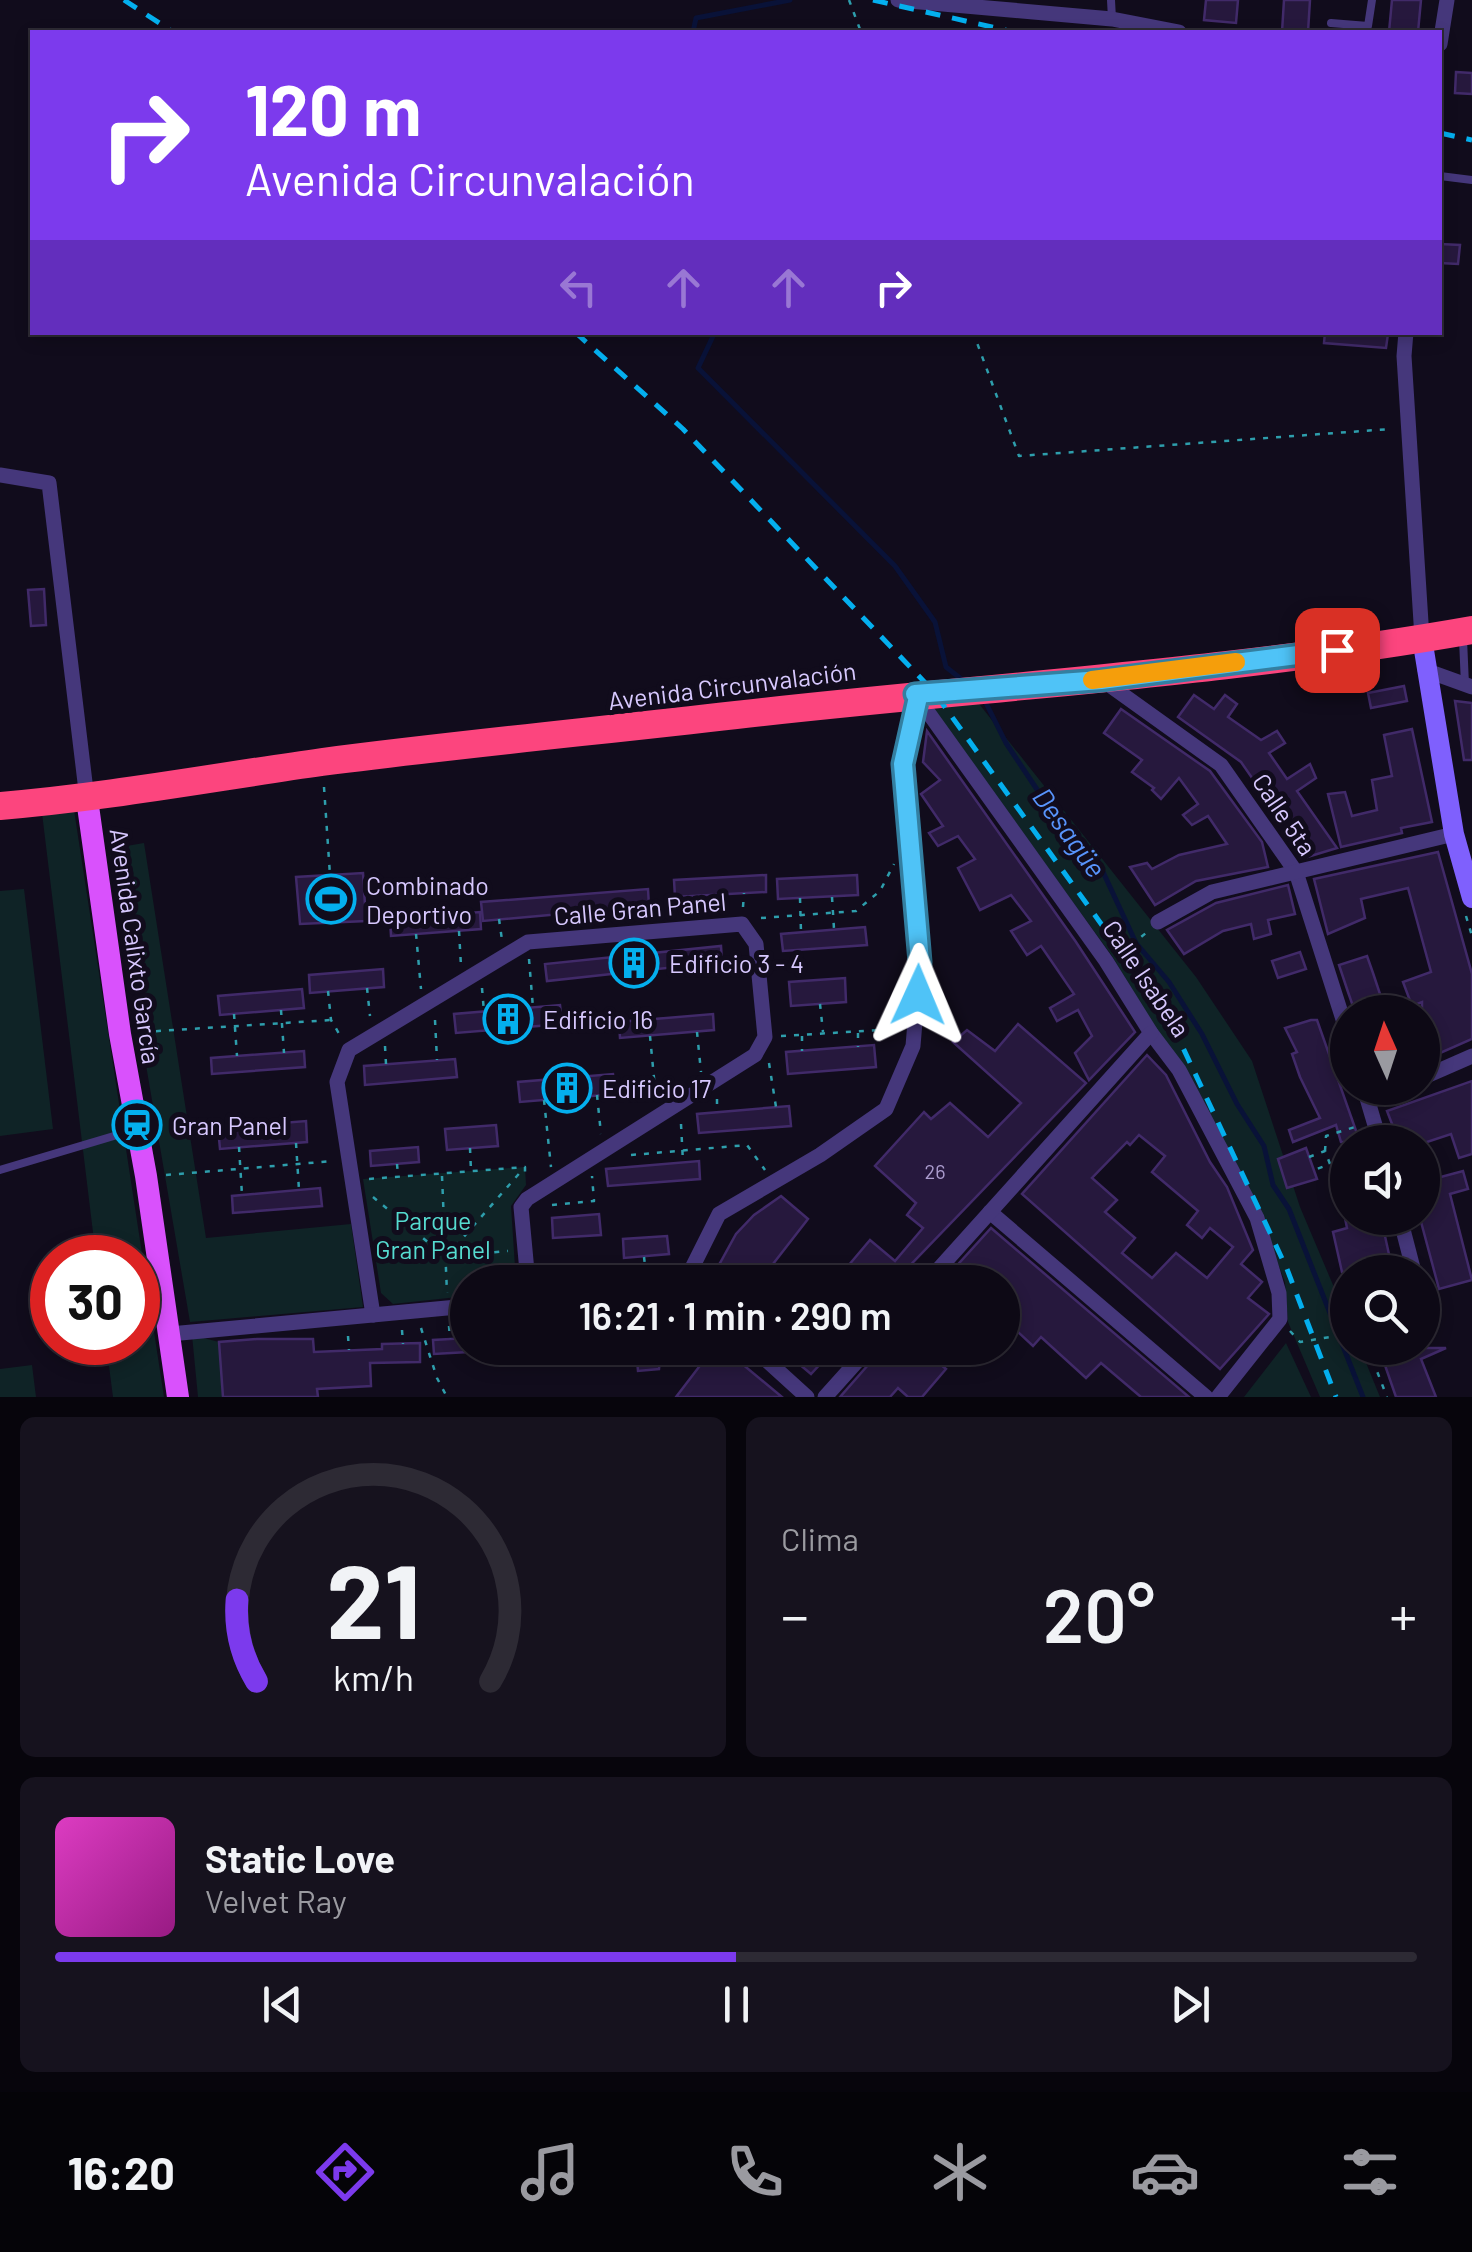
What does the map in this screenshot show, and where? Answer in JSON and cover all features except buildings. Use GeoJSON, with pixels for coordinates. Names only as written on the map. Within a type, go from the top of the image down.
{"type":"FeatureCollection","features":[{"type":"Feature","properties":{"kind":"highway","name":"Avenida Circunvalación"},"geometry":{"type":"LineString","coordinates":[[0,806],[87,799],[322,762],[973,689],[1101,680],[1467,630]]}},
{"type":"Feature","properties":{"kind":"main road","name":"Avenida Calixto García"},"geometry":{"type":"LineString","coordinates":[[87,799],[178,1397]]}},
{"type":"Feature","properties":{"kind":"street"},"geometry":{"type":"LineString","coordinates":[[898,0],[1112,19],[1169,30]]}},
{"type":"Feature","properties":{"kind":"street"},"geometry":{"type":"LineString","coordinates":[[1442,31],[1447,0]]}},
{"type":"Feature","properties":{"kind":"street"},"geometry":{"type":"LineString","coordinates":[[1406,335],[1425,670],[1454,834],[1472,898]]}},
{"type":"Feature","properties":{"kind":"street"},"geometry":{"type":"LineString","coordinates":[[0,474],[49,483],[87,799]]}},
{"type":"Feature","properties":{"kind":"street"},"geometry":{"type":"LineString","coordinates":[[1425,670],[1469,686]]}},
{"type":"Feature","properties":{"kind":"street","name":"Calle 5ta"},"geometry":{"type":"LineString","coordinates":[[1101,680],[1221,765],[1296,872],[1330,995]]}},
{"type":"Feature","properties":{"kind":"street"},"geometry":{"type":"LineString","coordinates":[[694,1265],[719,1214],[775,1183],[886,1109],[913,1046],[920,962],[903,764],[916,696]]}},
{"type":"Feature","properties":{"kind":"street","name":"Calle Isabela"},"geometry":{"type":"LineString","coordinates":[[916,696],[1179,1070],[1256,1218],[1279,1293],[1280,1319]]}},
{"type":"Feature","properties":{"kind":"street"},"geometry":{"type":"LineString","coordinates":[[1158,922],[1212,892],[1454,834]]}},
{"type":"Feature","properties":{"kind":"street","name":"Calle Gran Panel"},"geometry":{"type":"LineString","coordinates":[[349,1050],[528,942],[742,924],[756,944],[765,1037]]}},
{"type":"Feature","properties":{"kind":"street"},"geometry":{"type":"LineString","coordinates":[[943,1265],[1152,1033]]}},
{"type":"Feature","properties":{"kind":"street"},"geometry":{"type":"LineString","coordinates":[[526,1265],[524,1203],[755,1055],[765,1037]]}},
{"type":"Feature","properties":{"kind":"street"},"geometry":{"type":"LineString","coordinates":[[349,1050],[337,1082],[374,1315]]}},
{"type":"Feature","properties":{"kind":"street"},"geometry":{"type":"LineString","coordinates":[[1440,1070],[1472,1056]]}},
{"type":"Feature","properties":{"kind":"street"},"geometry":{"type":"LineString","coordinates":[[990,1212],[1206,1397]]}},
{"type":"Feature","properties":{"kind":"street"},"geometry":{"type":"LineString","coordinates":[[170,1334],[448,1308]]}},
{"type":"Feature","properties":{"kind":"street"},"geometry":{"type":"LineString","coordinates":[[1218,1397],[1280,1319]]}},
{"type":"Feature","properties":{"kind":"street"},"geometry":{"type":"LineString","coordinates":[[772,1365],[807,1397]]}},
{"type":"Feature","properties":{"kind":"street"},"geometry":{"type":"LineString","coordinates":[[825,1397],[854,1365]]}},
{"type":"Feature","properties":{"kind":"lane"},"geometry":{"type":"LineString","coordinates":[[1111,0],[1112,19]]}},
{"type":"Feature","properties":{"kind":"lane"},"geometry":{"type":"LineString","coordinates":[[1330,23],[1368,26],[1372,0]]}},
{"type":"Feature","properties":{"kind":"lane"},"geometry":{"type":"LineString","coordinates":[[1442,176],[1472,180]]}},
{"type":"Feature","properties":{"kind":"lane"},"geometry":{"type":"LineString","coordinates":[[1467,630],[1469,686]]}},
{"type":"Feature","properties":{"kind":"lane"},"geometry":{"type":"LineString","coordinates":[[0,1170],[138,1129]]}},
{"type":"Feature","properties":{"kind":"path"},"geometry":{"type":"LineString","coordinates":[[848,0],[860,30]]}},
{"type":"Feature","properties":{"kind":"path"},"geometry":{"type":"LineString","coordinates":[[974,335],[1019,456],[1410,428]]}},
{"type":"Feature","properties":{"kind":"path"},"geometry":{"type":"LineString","coordinates":[[322,762],[330,875]]}},
{"type":"Feature","properties":{"kind":"path"},"geometry":{"type":"LineString","coordinates":[[742,924],[752,919],[856,911],[880,890],[908,835]]}},
{"type":"Feature","properties":{"kind":"path"},"geometry":{"type":"LineString","coordinates":[[832,896],[834,929]]}},
{"type":"Feature","properties":{"kind":"path"},"geometry":{"type":"LineString","coordinates":[[800,898],[800,932]]}},
{"type":"Feature","properties":{"kind":"path"},"geometry":{"type":"LineString","coordinates":[[1106,961],[1136,943],[1158,922]]}},
{"type":"Feature","properties":{"kind":"path"},"geometry":{"type":"LineString","coordinates":[[458,931],[462,982]]}},
{"type":"Feature","properties":{"kind":"path"},"geometry":{"type":"LineString","coordinates":[[416,934],[436,1060]]}},
{"type":"Feature","properties":{"kind":"path"},"geometry":{"type":"LineString","coordinates":[[528,942],[533,1008]]}},
{"type":"Feature","properties":{"kind":"path"},"geometry":{"type":"LineString","coordinates":[[481,970],[484,1012]]}},
{"type":"Feature","properties":{"kind":"path"},"geometry":{"type":"LineString","coordinates":[[367,988],[372,1036]]}},
{"type":"Feature","properties":{"kind":"path"},"geometry":{"type":"LineString","coordinates":[[328,991],[331,1020],[349,1050]]}},
{"type":"Feature","properties":{"kind":"path"},"geometry":{"type":"LineString","coordinates":[[820,1004],[823,1032]]}},
{"type":"Feature","properties":{"kind":"path"},"geometry":{"type":"LineString","coordinates":[[281,1010],[284,1052]]}},
{"type":"Feature","properties":{"kind":"path"},"geometry":{"type":"LineString","coordinates":[[234,1014],[237,1056]]}},
{"type":"Feature","properties":{"kind":"path"},"geometry":{"type":"LineString","coordinates":[[120,1034],[331,1020]]}},
{"type":"Feature","properties":{"kind":"path"},"geometry":{"type":"LineString","coordinates":[[776,1107],[765,1037],[915,1028]]}},
{"type":"Feature","properties":{"kind":"path"},"geometry":{"type":"LineString","coordinates":[[858,1030],[858,1046]]}},
{"type":"Feature","properties":{"kind":"path"},"geometry":{"type":"LineString","coordinates":[[697,1032],[702,1088]]}},
{"type":"Feature","properties":{"kind":"path"},"geometry":{"type":"LineString","coordinates":[[802,1034],[802,1051]]}},
{"type":"Feature","properties":{"kind":"path"},"geometry":{"type":"LineString","coordinates":[[650,1036],[658,1116]]}},
{"type":"Feature","properties":{"kind":"path"},"geometry":{"type":"LineString","coordinates":[[525,1167],[524,1203],[594,1202],[596,1095]]}},
{"type":"Feature","properties":{"kind":"path"},"geometry":{"type":"LineString","coordinates":[[544,1100],[552,1183]]}},
{"type":"Feature","properties":{"kind":"path"},"geometry":{"type":"LineString","coordinates":[[680,1103],[683,1162]]}},
{"type":"Feature","properties":{"kind":"path"},"geometry":{"type":"LineString","coordinates":[[1314,1170],[1330,1164],[1325,1152],[1326,1136],[1362,1125],[1367,1105]]}},
{"type":"Feature","properties":{"kind":"path"},"geometry":{"type":"LineString","coordinates":[[296,1143],[299,1190]]}},
{"type":"Feature","properties":{"kind":"path"},"geometry":{"type":"LineString","coordinates":[[597,1155],[747,1145],[775,1183]]}},
{"type":"Feature","properties":{"kind":"path"},"geometry":{"type":"LineString","coordinates":[[239,1147],[242,1195]]}},
{"type":"Feature","properties":{"kind":"path"},"geometry":{"type":"LineString","coordinates":[[470,1148],[471,1171]]}},
{"type":"Feature","properties":{"kind":"path"},"geometry":{"type":"LineString","coordinates":[[1309,1157],[1325,1152]]}},
{"type":"Feature","properties":{"kind":"path"},"geometry":{"type":"LineString","coordinates":[[146,1176],[349,1160]]}},
{"type":"Feature","properties":{"kind":"path"},"geometry":{"type":"LineString","coordinates":[[397,1164],[398,1177]]}},
{"type":"Feature","properties":{"kind":"path"},"geometry":{"type":"LineString","coordinates":[[352,1180],[525,1167]]}},
{"type":"Feature","properties":{"kind":"path"},"geometry":{"type":"LineString","coordinates":[[446,1257],[525,1167]]}},
{"type":"Feature","properties":{"kind":"path"},"geometry":{"type":"LineString","coordinates":[[442,1174],[448,1308]]}},
{"type":"Feature","properties":{"kind":"path"},"geometry":{"type":"LineString","coordinates":[[352,1180],[446,1257],[525,1249]]}},
{"type":"Feature","properties":{"kind":"path"},"geometry":{"type":"LineString","coordinates":[[644,1256],[645,1265]]}},
{"type":"Feature","properties":{"kind":"path"},"geometry":{"type":"LineString","coordinates":[[415,1311],[446,1397]]}},
{"type":"Feature","properties":{"kind":"path"},"geometry":{"type":"LineString","coordinates":[[1280,1319],[1300,1342],[1330,1337]]}},
{"type":"Feature","properties":{"kind":"path"},"geometry":{"type":"LineString","coordinates":[[1375,1365],[1387,1397]]}},
{"type":"Feature","properties":{"kind":"green space"},"geometry":{"type":"Polygon","coordinates":[[[976,700],[1196,977],[1252,1061],[1300,1207],[1330,1278],[1330,1365],[1367,1365],[1380,1397],[1320,1397],[1288,1322],[1285,1282],[1262,1222],[1158,1032],[1112,956],[927,701],[976,700]]]}},
{"type":"Feature","properties":{"kind":"green space"},"geometry":{"type":"Polygon","coordinates":[[[74,810],[139,1235],[93,1235],[42,813],[74,810]]]}},
{"type":"Feature","properties":{"kind":"green space"},"geometry":{"type":"Polygon","coordinates":[[[144,843],[206,1238],[351,1224],[363,1307],[190,1322],[109,849],[144,843]]]}},
{"type":"Feature","properties":{"kind":"green space"},"geometry":{"type":"Polygon","coordinates":[[[24,889],[53,1129],[0,1136],[0,891],[24,889]]]}},
{"type":"Feature","properties":{"kind":"green space","name":"Parque Gran Panel"},"geometry":{"type":"Polygon","coordinates":[[[525,1167],[526,1185],[511,1206],[515,1265],[450,1265],[450,1298],[393,1304],[381,1293],[363,1179],[525,1167]]]}},
{"type":"Feature","properties":{"kind":"green space"},"geometry":{"type":"Polygon","coordinates":[[[192,1335],[219,1342],[223,1397],[198,1397],[192,1335]]]}},
{"type":"Feature","properties":{"kind":"green space"},"geometry":{"type":"Polygon","coordinates":[[[1286,1343],[1311,1397],[1244,1397],[1286,1343]]]}},
{"type":"Feature","properties":{"kind":"green space"},"geometry":{"type":"Polygon","coordinates":[[[32,1365],[36,1397],[0,1397],[0,1369],[32,1365]]]}},
{"type":"Feature","properties":{"kind":"green space"},"geometry":{"type":"Polygon","coordinates":[[[109,1365],[159,1365],[164,1397],[113,1397],[109,1365]]]}},
{"type":"Feature","properties":{"kind":"waterway","name":"Desagüe"},"geometry":{"type":"LineString","coordinates":[[693,30],[696,18],[790,0]]}},
{"type":"Feature","properties":{"kind":"waterway","name":"Desagüe"},"geometry":{"type":"LineString","coordinates":[[714,335],[698,368],[895,566],[935,622],[946,667],[965,682]]}},
{"type":"Feature","properties":{"kind":"waterway","name":"Desagüe"},"geometry":{"type":"LineString","coordinates":[[984,699],[1006,743],[1046,803],[1097,859],[1136,943],[1169,982],[1202,1034],[1237,1104],[1264,1146],[1273,1185],[1289,1209],[1363,1397]]}},
{"type":"Feature","properties":{"kind":"railway"},"geometry":{"type":"LineString","coordinates":[[124,0],[170,30]]}},
{"type":"Feature","properties":{"kind":"railway"},"geometry":{"type":"LineString","coordinates":[[873,0],[1005,30]]}},
{"type":"Feature","properties":{"kind":"railway"},"geometry":{"type":"LineString","coordinates":[[1442,133],[1472,140]]}},
{"type":"Feature","properties":{"kind":"railway"},"geometry":{"type":"LineString","coordinates":[[578,335],[683,429],[934,692],[1169,1018],[1287,1269],[1336,1397]]}},
{"type":"Feature","properties":{"kind":"slow traffic"},"geometry":{"type":"LineString","coordinates":[[1092,680],[1236,662]]}},
{"type":"Feature","properties":{"kind":"place","name":"Combinado Deportivo"},"geometry":{"type":"Point","coordinates":[331,899]}},
{"type":"Feature","properties":{"kind":"place","name":"Edificio 3 - 4"},"geometry":{"type":"Point","coordinates":[634,963]}},
{"type":"Feature","properties":{"kind":"place","name":"Edificio 16"},"geometry":{"type":"Point","coordinates":[508,1019]}},
{"type":"Feature","properties":{"kind":"place","name":"Edificio 17"},"geometry":{"type":"Point","coordinates":[567,1088]}},
{"type":"Feature","properties":{"kind":"place","name":"Gran Panel"},"geometry":{"type":"Point","coordinates":[137,1125]}},
{"type":"Feature","properties":{"kind":"route"},"geometry":{"type":"LineString","coordinates":[[918,995],[920,962],[903,764],[918,697],[915,694],[1101,680],[1337,650]]}}]}
